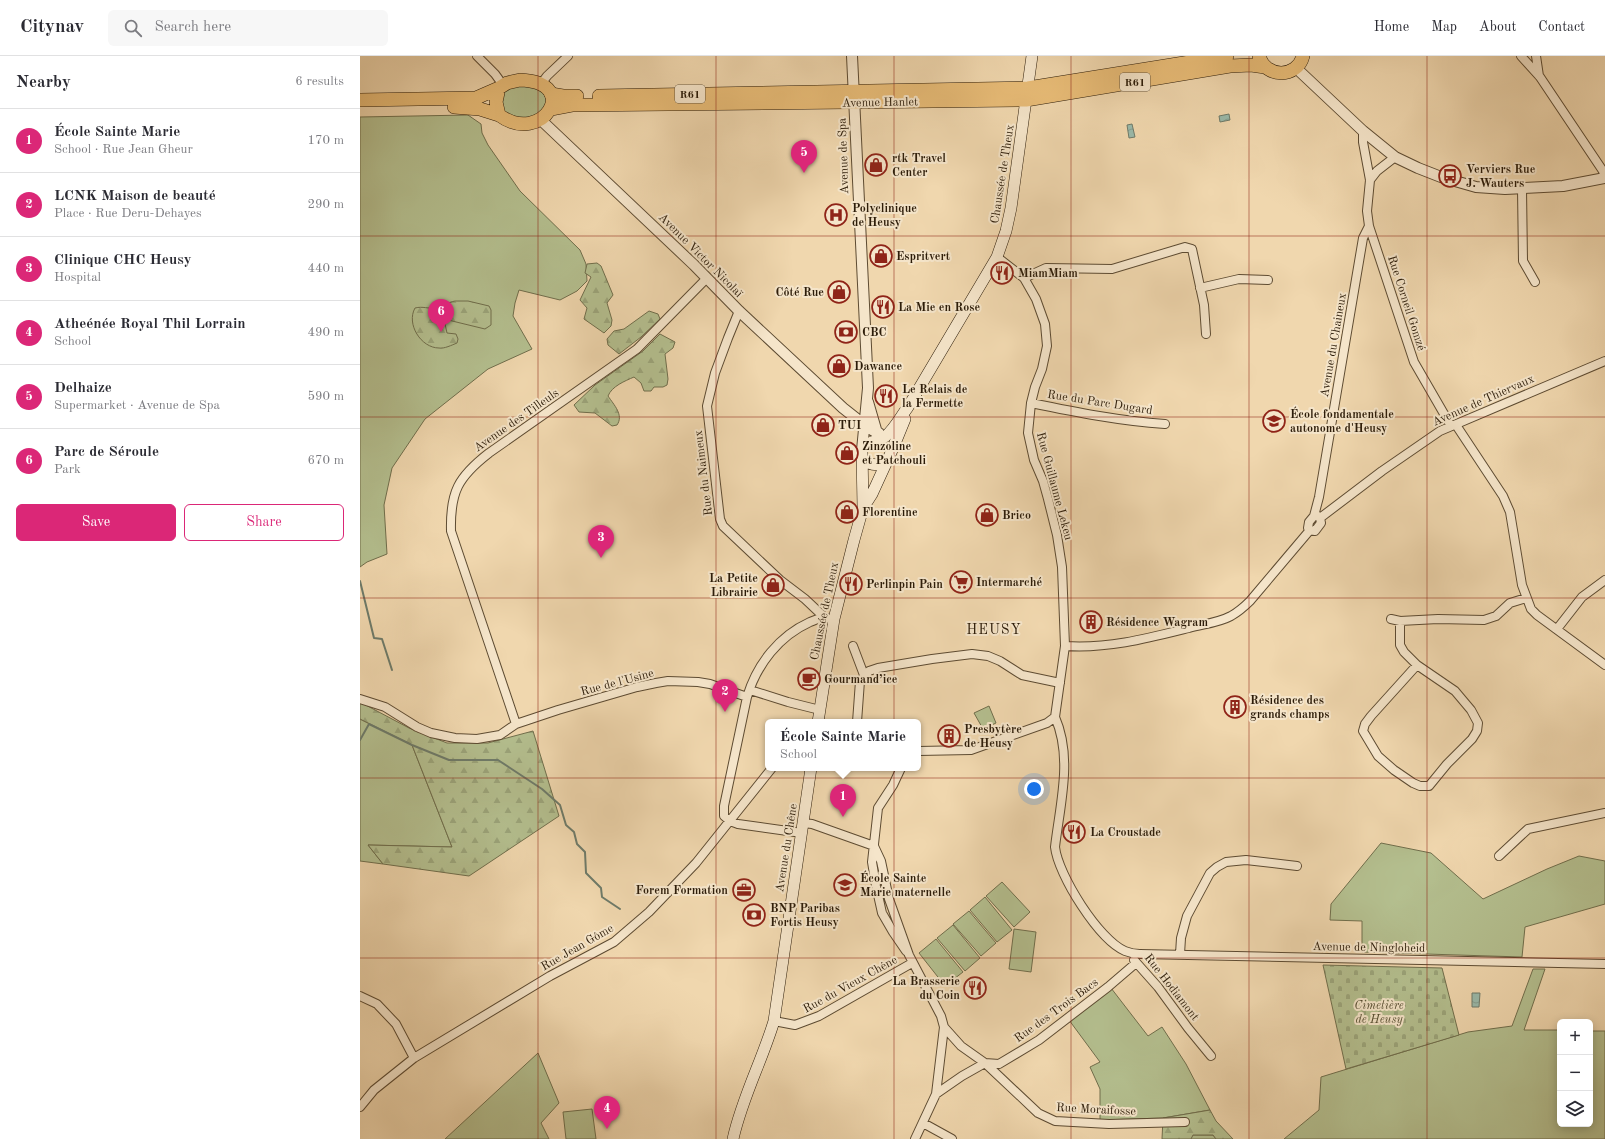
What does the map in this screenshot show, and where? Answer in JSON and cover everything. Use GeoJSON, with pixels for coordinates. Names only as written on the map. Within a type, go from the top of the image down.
{"type":"FeatureCollection","features":[{"type":"Feature","properties":{"kind":"main road","name":"Chaussée de Theux"},"geometry":{"type":"LineString","coordinates":[[818,719],[834,619],[843,578],[863,508],[872,494],[884,464],[898,436],[908,407],[997,257],[1006,231],[1011,208],[1032,56]]}},
{"type":"Feature","properties":{"kind":"main road","name":"R61"},"geometry":{"type":"LineString","coordinates":[[1027,94],[1044,87],[1227,56]]}},
{"type":"Feature","properties":{"kind":"main road","name":"R61"},"geometry":{"type":"LineString","coordinates":[[1262,62],[1277,73],[1284,73],[1302,60]]}},
{"type":"Feature","properties":{"kind":"main road","name":"Avenue Hanlet"},"geometry":{"type":"LineString","coordinates":[[551,94],[563,96],[853,96],[1027,94],[1230,66],[1250,65],[1262,62]]}},
{"type":"Feature","properties":{"kind":"main road"},"geometry":{"type":"LineString","coordinates":[[360,100],[476,98],[520,80],[534,81],[548,88],[552,101],[551,109],[541,120],[517,123],[508,121],[499,115],[480,109],[464,107],[360,108]]}},
{"type":"Feature","properties":{"kind":"main road"},"geometry":{"type":"LineString","coordinates":[[499,115],[496,102],[501,87]]}},
{"type":"Feature","properties":{"kind":"main road","name":"Avenue Hanlet"},"geometry":{"type":"LineString","coordinates":[[551,109],[572,105],[853,96]]}},
{"type":"Feature","properties":{"kind":"main road","name":"Chaussée de Theux"},"geometry":{"type":"LineString","coordinates":[[863,508],[862,450],[866,444],[883,433],[908,407]]}},
{"type":"Feature","properties":{"kind":"main road"},"geometry":{"type":"LineString","coordinates":[[862,450],[870,464],[884,464],[886,449],[883,433]]}},
{"type":"Feature","properties":{"kind":"main road","name":"Avenue du Chêne"},"geometry":{"type":"LineString","coordinates":[[732,1139],[742,1106],[774,1021],[811,771]]}},
{"type":"Feature","properties":{"kind":"street"},"geometry":{"type":"LineString","coordinates":[[477,56],[495,74],[501,87]]}},
{"type":"Feature","properties":{"kind":"street"},"geometry":{"type":"LineString","coordinates":[[541,84],[547,76],[568,56]]}},
{"type":"Feature","properties":{"kind":"street","name":"Avenue de Spa"},"geometry":{"type":"LineString","coordinates":[[852,56],[868,388],[862,450]]}},
{"type":"Feature","properties":{"kind":"street"},"geometry":{"type":"LineString","coordinates":[[1302,60],[1363,131],[1395,157],[1430,172],[1476,187],[1522,189],[1563,186],[1605,178],[1602,171],[1540,77],[1521,56]]}},
{"type":"Feature","properties":{"kind":"street"},"geometry":{"type":"LineString","coordinates":[[1536,56],[1540,77]]}},
{"type":"Feature","properties":{"kind":"street","name":"Avenue Victor Nicolaï"},"geometry":{"type":"LineString","coordinates":[[541,120],[842,408]]}},
{"type":"Feature","properties":{"kind":"street","name":"Rue Corneil Gomzé"},"geometry":{"type":"LineString","coordinates":[[1363,131],[1363,142],[1370,180],[1367,211],[1369,226],[1414,362],[1454,425],[1503,496],[1510,512],[1522,585],[1531,609],[1605,665]]}},
{"type":"Feature","properties":{"kind":"street"},"geometry":{"type":"LineString","coordinates":[[1370,180],[1377,171],[1395,157]]}},
{"type":"Feature","properties":{"kind":"street"},"geometry":{"type":"LineString","coordinates":[[1522,189],[1523,261],[1535,282]]}},
{"type":"Feature","properties":{"kind":"street","name":"Avenue du Chaineux"},"geometry":{"type":"LineString","coordinates":[[1317,517],[1319,497],[1363,238],[1369,226]]}},
{"type":"Feature","properties":{"kind":"street"},"geometry":{"type":"LineString","coordinates":[[1024,278],[1046,268],[1112,269],[1185,247],[1192,249],[1204,305],[1206,334]]}},
{"type":"Feature","properties":{"kind":"street","name":"Rue Guillaume Lekeu"},"geometry":{"type":"LineString","coordinates":[[997,257],[1024,278],[1036,299],[1045,324],[1047,346],[1042,369],[1030,403],[1028,433],[1034,460],[1048,499],[1061,553],[1066,646],[1055,717]]}},
{"type":"Feature","properties":{"kind":"street","name":"Avenue des Tilleuls"},"geometry":{"type":"LineString","coordinates":[[516,724],[451,531],[452,501],[457,488],[474,464],[489,452],[637,349],[707,278]]}},
{"type":"Feature","properties":{"kind":"street"},"geometry":{"type":"LineString","coordinates":[[1200,288],[1239,280],[1268,280]]}},
{"type":"Feature","properties":{"kind":"street","name":"Rue du Naimeux"},"geometry":{"type":"LineString","coordinates":[[739,311],[715,373],[707,406],[717,505],[720,519],[723,526],[780,580],[805,599],[823,616]]}},
{"type":"Feature","properties":{"kind":"street","name":"Avenue de Thiervaux"},"geometry":{"type":"LineString","coordinates":[[1066,646],[1108,645],[1134,641],[1211,623],[1230,616],[1250,601],[1310,530],[1315,531],[1319,527],[1321,523],[1317,517],[1440,431],[1605,360]]}},
{"type":"Feature","properties":{"kind":"street"},"geometry":{"type":"LineString","coordinates":[[842,408],[851,409],[860,405],[865,398],[868,388]]}},
{"type":"Feature","properties":{"kind":"street","name":"Avenue de Spa"},"geometry":{"type":"LineString","coordinates":[[867,400],[883,433]]}},
{"type":"Feature","properties":{"kind":"street","name":"Rue du Parc Dugard"},"geometry":{"type":"LineString","coordinates":[[1030,403],[1085,414],[1166,424]]}},
{"type":"Feature","properties":{"kind":"street"},"geometry":{"type":"LineString","coordinates":[[842,408],[864,424],[883,433]]}},
{"type":"Feature","properties":{"kind":"street"},"geometry":{"type":"LineString","coordinates":[[842,408],[862,450]]}},
{"type":"Feature","properties":{"kind":"street"},"geometry":{"type":"LineString","coordinates":[[1557,629],[1582,597],[1605,580]]}},
{"type":"Feature","properties":{"kind":"street"},"geometry":{"type":"LineString","coordinates":[[1391,619],[1400,621],[1438,619],[1484,620],[1496,616],[1510,603],[1526,598]]}},
{"type":"Feature","properties":{"kind":"street"},"geometry":{"type":"LineString","coordinates":[[834,619],[823,616],[800,627],[785,637],[762,663],[748,694],[724,806],[724,816],[730,821],[750,826],[803,828],[818,826],[874,846]]}},
{"type":"Feature","properties":{"kind":"street"},"geometry":{"type":"LineString","coordinates":[[1400,621],[1400,645],[1404,652],[1417,665],[1455,691],[1471,710],[1478,723],[1477,731],[1472,738],[1447,764],[1429,786],[1420,786],[1394,770],[1378,756],[1363,730],[1365,724],[1371,716],[1417,665]]}},
{"type":"Feature","properties":{"kind":"street"},"geometry":{"type":"LineString","coordinates":[[853,646],[864,674]]}},
{"type":"Feature","properties":{"kind":"street"},"geometry":{"type":"LineString","coordinates":[[857,719],[860,681],[864,674],[878,668],[972,654],[988,656],[1000,661],[1022,675],[1060,683]]}},
{"type":"Feature","properties":{"kind":"street","name":"Rue de l'Usine"},"geometry":{"type":"LineString","coordinates":[[360,698],[385,707],[417,727],[431,733],[455,738],[477,739],[500,735],[516,724],[637,687],[668,681],[710,684],[820,710]]}},
{"type":"Feature","properties":{"kind":"street"},"geometry":{"type":"LineString","coordinates":[[921,751],[971,750],[1041,725],[1055,717]]}},
{"type":"Feature","properties":{"kind":"street","name":"Rue Hodiamont"},"geometry":{"type":"LineString","coordinates":[[1055,717],[1060,730],[1064,784],[1055,847],[1056,856],[1066,881],[1081,905],[1111,941],[1125,951],[1132,953],[1136,963],[1158,987],[1211,1056]]}},
{"type":"Feature","properties":{"kind":"street","name":"Rue Jean Gôme"},"geometry":{"type":"LineString","coordinates":[[360,1107],[374,1090],[414,1058],[550,976],[614,942],[649,912],[696,863],[770,771]]}},
{"type":"Feature","properties":{"kind":"street"},"geometry":{"type":"LineString","coordinates":[[900,771],[893,785],[878,808],[872,862],[880,908],[893,932],[911,959],[941,1016],[944,1027],[936,1094],[914,1139]]}},
{"type":"Feature","properties":{"kind":"street"},"geometry":{"type":"LineString","coordinates":[[1499,856],[1528,829],[1605,813]]}},
{"type":"Feature","properties":{"kind":"street"},"geometry":{"type":"LineString","coordinates":[[1180,954],[1181,938],[1187,916],[1210,873],[1217,867],[1226,862],[1246,860],[1297,866]]}},
{"type":"Feature","properties":{"kind":"street","name":"Avenue de Ningloheid"},"geometry":{"type":"LineString","coordinates":[[1132,953],[1605,964]]}},
{"type":"Feature","properties":{"kind":"street","name":"Rue du Vieux Chêne"},"geometry":{"type":"LineString","coordinates":[[774,1021],[795,1025],[819,1016],[911,959]]}},
{"type":"Feature","properties":{"kind":"street","name":"Rue des Trois Bacs"},"geometry":{"type":"LineString","coordinates":[[985,1063],[998,1064],[1039,1040],[1108,987],[1136,963]]}},
{"type":"Feature","properties":{"kind":"street"},"geometry":{"type":"LineString","coordinates":[[360,996],[377,1004],[396,1024],[414,1058]]}},
{"type":"Feature","properties":{"kind":"street","name":"Rue Moraifosse"},"geometry":{"type":"LineString","coordinates":[[944,1027],[961,1046],[985,1063],[1038,1113],[1055,1121],[1109,1124],[1185,1122]]}},
{"type":"Feature","properties":{"kind":"street"},"geometry":{"type":"LineString","coordinates":[[936,1094],[962,1076],[985,1063]]}},
{"type":"Feature","properties":{"kind":"street"},"geometry":{"type":"LineString","coordinates":[[923,1123],[952,1139]]}},
{"type":"Feature","properties":{"kind":"green space"},"geometry":{"type":"Polygon","coordinates":[[[513,85],[541,88],[547,101],[545,109],[535,117],[518,118],[502,110],[502,98],[504,92],[513,85]]]}},
{"type":"Feature","properties":{"kind":"green space"},"geometry":{"type":"Polygon","coordinates":[[[468,115],[481,124],[482,133],[488,145],[520,191],[580,250],[586,264],[587,281],[577,291],[560,300],[519,290],[513,316],[532,349],[488,369],[425,419],[392,468],[384,505],[387,554],[367,562],[360,567],[360,117],[468,115]]]}},
{"type":"Feature","properties":{"kind":"green space"},"geometry":{"type":"Polygon","coordinates":[[[597,263],[601,266],[613,295],[607,303],[612,320],[611,326],[604,333],[584,319],[587,308],[580,300],[591,277],[585,273],[587,264],[597,263]]]}},
{"type":"Feature","properties":{"kind":"green space"},"geometry":{"type":"Polygon","coordinates":[[[455,301],[468,301],[489,306],[491,310],[491,325],[485,329],[448,320],[445,324],[447,333],[456,334],[458,339],[457,343],[441,348],[432,347],[426,344],[421,340],[414,328],[412,321],[415,308],[438,308],[455,301]]]}},
{"type":"Feature","properties":{"kind":"green space"},"geometry":{"type":"Polygon","coordinates":[[[649,311],[658,314],[660,319],[641,337],[619,354],[608,345],[607,339],[614,331],[624,329],[649,311]]]}},
{"type":"Feature","properties":{"kind":"green space"},"geometry":{"type":"Polygon","coordinates":[[[660,334],[675,342],[673,348],[665,354],[668,379],[667,385],[663,387],[654,387],[651,391],[644,391],[641,383],[634,377],[612,389],[608,396],[619,414],[619,421],[617,425],[612,426],[595,413],[579,412],[574,405],[595,385],[643,351],[660,334]]]}},
{"type":"Feature","properties":{"kind":"green space"},"geometry":{"type":"Polygon","coordinates":[[[360,702],[409,728],[447,743],[488,743],[533,731],[559,816],[469,876],[383,864],[368,845],[452,847],[412,745],[360,719],[360,702]]]}},
{"type":"Feature","properties":{"kind":"green space"},"geometry":{"type":"Polygon","coordinates":[[[989,706],[996,723],[983,729],[974,713],[989,706]]]}},
{"type":"Feature","properties":{"kind":"green space"},"geometry":{"type":"Polygon","coordinates":[[[360,719],[412,745],[452,847],[368,845],[383,864],[360,861],[360,719]]]}},
{"type":"Feature","properties":{"kind":"green space"},"geometry":{"type":"Polygon","coordinates":[[[1381,843],[1431,853],[1483,899],[1547,869],[1579,856],[1605,861],[1605,904],[1525,927],[1522,957],[1362,952],[1362,921],[1330,920],[1331,904],[1381,843]]]}},
{"type":"Feature","properties":{"kind":"green space"},"geometry":{"type":"Polygon","coordinates":[[[1002,882],[1030,912],[1014,927],[986,896],[1002,882]]]}},
{"type":"Feature","properties":{"kind":"green space"},"geometry":{"type":"Polygon","coordinates":[[[985,897],[1012,930],[997,942],[970,910],[985,897]]]}},
{"type":"Feature","properties":{"kind":"green space"},"geometry":{"type":"Polygon","coordinates":[[[969,911],[996,943],[981,956],[953,924],[969,911]]]}},
{"type":"Feature","properties":{"kind":"green space"},"geometry":{"type":"Polygon","coordinates":[[[953,925],[980,958],[965,971],[937,938],[953,925]]]}},
{"type":"Feature","properties":{"kind":"green space"},"geometry":{"type":"Polygon","coordinates":[[[1014,929],[1036,932],[1031,972],[1009,969],[1014,929]]]}},
{"type":"Feature","properties":{"kind":"green space"},"geometry":{"type":"Polygon","coordinates":[[[936,939],[963,972],[945,986],[919,953],[936,939]]]}},
{"type":"Feature","properties":{"kind":"green space","name":"Cimetière de Heusy"},"geometry":{"type":"Polygon","coordinates":[[[1323,965],[1442,968],[1459,1035],[1346,1069],[1323,965]]]}},
{"type":"Feature","properties":{"kind":"green space"},"geometry":{"type":"Polygon","coordinates":[[[1533,969],[1545,969],[1524,1030],[1557,1030],[1557,1127],[1593,1127],[1593,1031],[1605,1031],[1605,1139],[1284,1139],[1319,1110],[1321,1077],[1468,1032],[1512,1026],[1533,969]]]}},
{"type":"Feature","properties":{"kind":"green space"},"geometry":{"type":"Polygon","coordinates":[[[1111,988],[1148,1036],[1162,1027],[1186,1064],[1210,1110],[1163,1118],[1100,1120],[1100,1089],[1090,1067],[1100,1062],[1069,1020],[1111,988]]]}},
{"type":"Feature","properties":{"kind":"green space"},"geometry":{"type":"Polygon","coordinates":[[[538,1053],[559,1103],[541,1123],[549,1139],[445,1139],[538,1053]]]}},
{"type":"Feature","properties":{"kind":"green space"},"geometry":{"type":"Polygon","coordinates":[[[592,1109],[596,1139],[566,1139],[563,1112],[592,1109]]]}},
{"type":"Feature","properties":{"kind":"green space"},"geometry":{"type":"Polygon","coordinates":[[[1210,1110],[1216,1121],[1233,1139],[1216,1139],[1213,1135],[1193,1135],[1191,1139],[1162,1139],[1163,1118],[1210,1110]]]}},
{"type":"Feature","properties":{"kind":"green space"},"geometry":{"type":"Polygon","coordinates":[[[1192,1135],[1213,1135],[1216,1139],[1191,1139],[1192,1135]]]}},
{"type":"Feature","properties":{"kind":"water"},"geometry":{"type":"Polygon","coordinates":[[[1229,114],[1230,120],[1220,122],[1219,116],[1229,114]]]}},
{"type":"Feature","properties":{"kind":"water"},"geometry":{"type":"Polygon","coordinates":[[[1132,124],[1135,137],[1129,138],[1127,125],[1132,124]]]}},
{"type":"Feature","properties":{"kind":"water"},"geometry":{"type":"Polygon","coordinates":[[[1472,993],[1480,993],[1479,1007],[1472,1007],[1472,993]]]}},
{"type":"Feature","properties":{"kind":"waterway"},"geometry":{"type":"LineString","coordinates":[[360,581],[374,638],[382,639],[392,670]]}},
{"type":"Feature","properties":{"kind":"waterway"},"geometry":{"type":"LineString","coordinates":[[360,740],[369,724],[412,745],[449,760],[498,760],[542,789],[560,805],[566,825],[574,832],[577,844],[585,852],[586,873],[601,888],[602,897],[620,909]]}},
{"type":"Feature","properties":{"kind":"place","name":"rtk Travel Center"},"geometry":{"type":"Point","coordinates":[876,165]}},
{"type":"Feature","properties":{"kind":"place","name":"Delhaize"},"geometry":{"type":"Point","coordinates":[804,173]}},
{"type":"Feature","properties":{"kind":"place","name":"Verviers Rue J. Wauters"},"geometry":{"type":"Point","coordinates":[1450,176]}},
{"type":"Feature","properties":{"kind":"place","name":"Polyclinique de Heusy"},"geometry":{"type":"Point","coordinates":[836,215]}},
{"type":"Feature","properties":{"kind":"place","name":"Espritvert"},"geometry":{"type":"Point","coordinates":[881,256]}},
{"type":"Feature","properties":{"kind":"place","name":"MiamMiam"},"geometry":{"type":"Point","coordinates":[1002,273]}},
{"type":"Feature","properties":{"kind":"place","name":"Côté Rue"},"geometry":{"type":"Point","coordinates":[839,292]}},
{"type":"Feature","properties":{"kind":"place","name":"La Mie en Rose"},"geometry":{"type":"Point","coordinates":[883,307]}},
{"type":"Feature","properties":{"kind":"place","name":"Parc de Séroule"},"geometry":{"type":"Point","coordinates":[441,332]}},
{"type":"Feature","properties":{"kind":"place","name":"CBC"},"geometry":{"type":"Point","coordinates":[846,332]}},
{"type":"Feature","properties":{"kind":"place","name":"Dawance"},"geometry":{"type":"Point","coordinates":[839,366]}},
{"type":"Feature","properties":{"kind":"place","name":"Le Relais de la Fermette"},"geometry":{"type":"Point","coordinates":[886,396]}},
{"type":"Feature","properties":{"kind":"place","name":"École fondamentale autonome d'Heusy"},"geometry":{"type":"Point","coordinates":[1274,421]}},
{"type":"Feature","properties":{"kind":"place","name":"TUI"},"geometry":{"type":"Point","coordinates":[823,425]}},
{"type":"Feature","properties":{"kind":"place","name":"Zinzoline et Patchouli"},"geometry":{"type":"Point","coordinates":[847,453]}},
{"type":"Feature","properties":{"kind":"place","name":"Florentine"},"geometry":{"type":"Point","coordinates":[847,512]}},
{"type":"Feature","properties":{"kind":"place","name":"Brico"},"geometry":{"type":"Point","coordinates":[987,515]}},
{"type":"Feature","properties":{"kind":"place","name":"Clinique CHC Heusy"},"geometry":{"type":"Point","coordinates":[601,558]}},
{"type":"Feature","properties":{"kind":"place","name":"Intermarché"},"geometry":{"type":"Point","coordinates":[961,582]}},
{"type":"Feature","properties":{"kind":"place","name":"Perlinpin Pain"},"geometry":{"type":"Point","coordinates":[851,584]}},
{"type":"Feature","properties":{"kind":"place","name":"La Petite Librairie"},"geometry":{"type":"Point","coordinates":[773,585]}},
{"type":"Feature","properties":{"kind":"place","name":"Résidence Wagram"},"geometry":{"type":"Point","coordinates":[1091,622]}},
{"type":"Feature","properties":{"kind":"place","name":"Gourmand’ice"},"geometry":{"type":"Point","coordinates":[809,679]}},
{"type":"Feature","properties":{"kind":"place","name":"Résidence des grands champs"},"geometry":{"type":"Point","coordinates":[1235,707]}},
{"type":"Feature","properties":{"kind":"place","name":"LCNK Maison de beauté"},"geometry":{"type":"Point","coordinates":[725,712]}},
{"type":"Feature","properties":{"kind":"place","name":"Presbytère de Heusy"},"geometry":{"type":"Point","coordinates":[949,736]}},
{"type":"Feature","properties":{"kind":"place","name":"École Sainte Marie"},"geometry":{"type":"Point","coordinates":[843,817]}},
{"type":"Feature","properties":{"kind":"place","name":"La Croustade"},"geometry":{"type":"Point","coordinates":[1074,832]}},
{"type":"Feature","properties":{"kind":"place","name":"École Sainte Marie maternelle"},"geometry":{"type":"Point","coordinates":[845,885]}},
{"type":"Feature","properties":{"kind":"place","name":"Forem Formation"},"geometry":{"type":"Point","coordinates":[744,890]}},
{"type":"Feature","properties":{"kind":"place","name":"BNP Paribas Fortis Heusy"},"geometry":{"type":"Point","coordinates":[754,915]}},
{"type":"Feature","properties":{"kind":"place","name":"La Brasserie du Coin"},"geometry":{"type":"Point","coordinates":[975,988]}},
{"type":"Feature","properties":{"kind":"place","name":"Atheénée Royal Thil Lorrain"},"geometry":{"type":"Point","coordinates":[607,1129]}},
{"type":"Feature","properties":{"kind":"district","name":"HEUSY"},"geometry":{"type":"Point","coordinates":[994,629]}}]}
